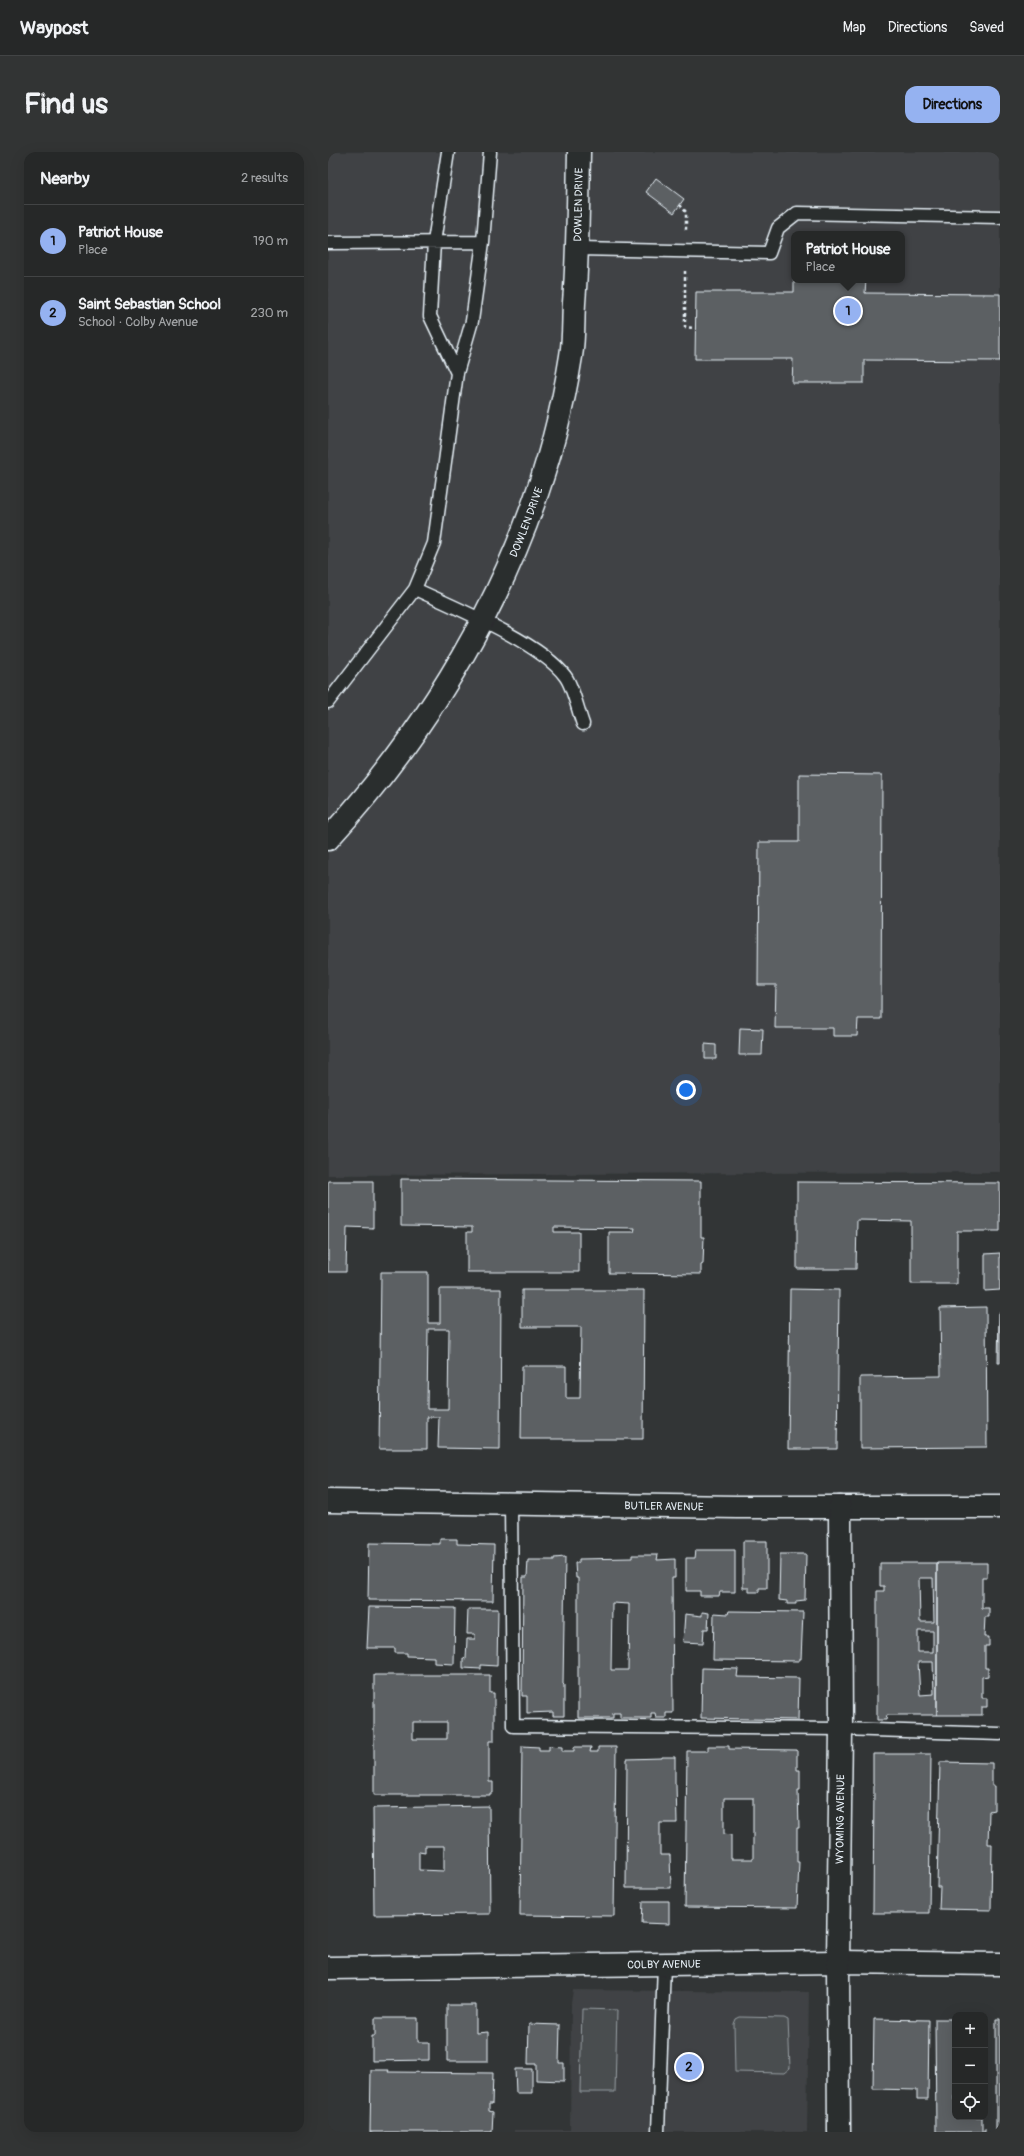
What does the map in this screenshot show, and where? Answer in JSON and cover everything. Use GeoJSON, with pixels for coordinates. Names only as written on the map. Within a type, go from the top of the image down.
{"type":"FeatureCollection","features":[{"type":"Feature","properties":{"kind":"street","name":"DOWLEN DRIVE"},"geometry":{"type":"LineString","coordinates":[[328,840],[377,784],[420,724],[483,622],[522,535],[553,440],[571,355],[578,249],[579,152]]}},
{"type":"Feature","properties":{"kind":"street","name":"BUTLER AVENUE"},"geometry":{"type":"LineString","coordinates":[[328,1501],[840,1507],[1000,1507]]}},
{"type":"Feature","properties":{"kind":"street","name":"WYOMING AVENUE"},"geometry":{"type":"LineString","coordinates":[[839,2132],[838,1962],[841,1729],[840,1507]]}},
{"type":"Feature","properties":{"kind":"street","name":"COLBY AVENUE"},"geometry":{"type":"LineString","coordinates":[[328,1968],[838,1962],[1000,1964]]}},
{"type":"Feature","properties":{"kind":"lane"},"geometry":{"type":"LineString","coordinates":[[448,152],[434,242],[430,316],[457,373]]}},
{"type":"Feature","properties":{"kind":"lane"},"geometry":{"type":"LineString","coordinates":[[328,702],[415,589],[434,543],[457,373],[472,320],[483,242],[490,152]]}},
{"type":"Feature","properties":{"kind":"lane"},"geometry":{"type":"LineString","coordinates":[[578,249],[770,253],[778,228],[797,213],[1000,217]]}},
{"type":"Feature","properties":{"kind":"lane"},"geometry":{"type":"LineString","coordinates":[[328,243],[483,242]]}},
{"type":"Feature","properties":{"kind":"lane"},"geometry":{"type":"LineString","coordinates":[[415,589],[483,622],[548,658],[566,677],[583,724]]}},
{"type":"Feature","properties":{"kind":"lane"},"geometry":{"type":"LineString","coordinates":[[511,1502],[513,1726],[841,1729],[1000,1734]]}},
{"type":"Feature","properties":{"kind":"lane"},"geometry":{"type":"LineString","coordinates":[[658,2132],[664,1964]]}},
{"type":"Feature","properties":{"kind":"shaded area"},"geometry":{"type":"Polygon","coordinates":[[[328,152],[1000,152],[1000,1172],[328,1175],[328,152]]]}},
{"type":"Feature","properties":{"kind":"shaded area"},"geometry":{"type":"Polygon","coordinates":[[[573,1990],[809,1992],[807,2132],[514,2132],[514,2130],[570,2130],[571,2003],[573,1990]]]}},
{"type":"Feature","properties":{"kind":"shaded area"},"geometry":{"type":"Polygon","coordinates":[[[582,2009],[617,2010],[615,2092],[580,2092],[582,2009]]]}},
{"type":"Feature","properties":{"kind":"shaded area"},"geometry":{"type":"Polygon","coordinates":[[[740,2017],[784,2018],[788,2020],[790,2068],[784,2073],[735,2072],[734,2024],[736,2019],[740,2017]]]}},
{"type":"Feature","properties":{"kind":"building"},"geometry":{"type":"Polygon","coordinates":[[[656,178],[684,199],[674,213],[646,192],[656,178]]]}},
{"type":"Feature","properties":{"kind":"building"},"geometry":{"type":"Polygon","coordinates":[[[794,283],[866,283],[865,293],[1000,294],[1000,361],[864,360],[864,383],[792,383],[793,359],[695,359],[696,292],[794,292],[794,283]]]}},
{"type":"Feature","properties":{"kind":"building"},"geometry":{"type":"Polygon","coordinates":[[[799,774],[882,775],[881,1019],[858,1019],[857,1036],[833,1036],[833,1028],[775,1028],[776,985],[758,985],[759,842],[799,842],[799,774]]]}},
{"type":"Feature","properties":{"kind":"building"},"geometry":{"type":"Polygon","coordinates":[[[740,1028],[763,1029],[762,1055],[739,1055],[740,1028]]]}},
{"type":"Feature","properties":{"kind":"building"},"geometry":{"type":"Polygon","coordinates":[[[705,1044],[716,1045],[716,1059],[705,1059],[705,1044]]]}},
{"type":"Feature","properties":{"kind":"building"},"geometry":{"type":"Polygon","coordinates":[[[401,1179],[701,1181],[701,1237],[704,1237],[701,1274],[609,1273],[609,1232],[634,1232],[635,1228],[554,1227],[554,1232],[579,1232],[579,1272],[467,1272],[467,1232],[472,1232],[472,1227],[401,1226],[401,1179]]]}},
{"type":"Feature","properties":{"kind":"building"},"geometry":{"type":"Polygon","coordinates":[[[328,1181],[373,1181],[373,1228],[347,1227],[346,1272],[328,1272],[328,1181]]]}},
{"type":"Feature","properties":{"kind":"building"},"geometry":{"type":"Polygon","coordinates":[[[797,1182],[1000,1183],[1000,1231],[957,1231],[957,1284],[911,1284],[911,1221],[857,1220],[856,1269],[797,1269],[797,1182]]]}},
{"type":"Feature","properties":{"kind":"building"},"geometry":{"type":"Polygon","coordinates":[[[1000,1253],[1000,1290],[985,1291],[985,1254],[1000,1253]]]}},
{"type":"Feature","properties":{"kind":"building"},"geometry":{"type":"Polygon","coordinates":[[[381,1272],[428,1272],[428,1323],[440,1323],[440,1289],[501,1289],[500,1449],[438,1448],[439,1417],[427,1417],[427,1449],[379,1449],[381,1272]],[[428,1329],[427,1409],[448,1409],[449,1329],[428,1329]]]}},
{"type":"Feature","properties":{"kind":"building"},"geometry":{"type":"Polygon","coordinates":[[[790,1289],[839,1290],[837,1449],[788,1449],[790,1289]]]}},
{"type":"Feature","properties":{"kind":"building"},"geometry":{"type":"Polygon","coordinates":[[[522,1290],[644,1290],[643,1439],[521,1439],[522,1366],[566,1366],[566,1398],[580,1398],[581,1327],[522,1327],[522,1290]]]}},
{"type":"Feature","properties":{"kind":"building"},"geometry":{"type":"Polygon","coordinates":[[[986,1307],[987,1447],[860,1448],[860,1377],[941,1376],[940,1308],[986,1307]]]}},
{"type":"Feature","properties":{"kind":"building"},"geometry":{"type":"Polygon","coordinates":[[[999,1313],[1000,1363],[998,1363],[999,1313]]]}},
{"type":"Feature","properties":{"kind":"building"},"geometry":{"type":"Polygon","coordinates":[[[440,1539],[457,1539],[457,1544],[494,1545],[493,1601],[368,1600],[369,1543],[440,1544],[440,1539]]]}},
{"type":"Feature","properties":{"kind":"building"},"geometry":{"type":"Polygon","coordinates":[[[743,1541],[767,1541],[767,1588],[759,1588],[759,1592],[749,1592],[749,1588],[743,1588],[743,1541]]]}},
{"type":"Feature","properties":{"kind":"building"},"geometry":{"type":"Polygon","coordinates":[[[696,1550],[735,1550],[735,1592],[720,1592],[719,1596],[700,1596],[700,1591],[686,1591],[686,1558],[695,1558],[696,1550]]]}},
{"type":"Feature","properties":{"kind":"building"},"geometry":{"type":"Polygon","coordinates":[[[780,1554],[806,1554],[805,1600],[796,1601],[796,1604],[787,1604],[787,1601],[779,1600],[780,1554]]]}},
{"type":"Feature","properties":{"kind":"building"},"geometry":{"type":"Polygon","coordinates":[[[632,1555],[658,1555],[657,1560],[675,1559],[675,1578],[672,1578],[673,1713],[666,1713],[666,1718],[656,1718],[655,1713],[651,1713],[651,1718],[620,1718],[620,1713],[613,1713],[613,1718],[578,1718],[578,1578],[576,1578],[575,1563],[579,1563],[579,1559],[632,1558],[632,1555]],[[612,1603],[611,1670],[628,1670],[629,1604],[612,1603]]]}},
{"type":"Feature","properties":{"kind":"building"},"geometry":{"type":"Polygon","coordinates":[[[565,1557],[563,1684],[564,1716],[553,1716],[553,1712],[527,1713],[527,1696],[522,1696],[523,1577],[527,1577],[528,1560],[554,1560],[554,1558],[565,1557]]]}},
{"type":"Feature","properties":{"kind":"building"},"geometry":{"type":"Polygon","coordinates":[[[880,1563],[937,1563],[937,1715],[887,1715],[886,1720],[877,1720],[877,1591],[884,1591],[884,1586],[880,1586],[880,1563]],[[919,1578],[920,1622],[934,1622],[933,1578],[919,1578]],[[918,1631],[918,1652],[933,1652],[933,1631],[918,1631]],[[918,1662],[920,1695],[934,1694],[933,1662],[918,1662]]]}},
{"type":"Feature","properties":{"kind":"building"},"geometry":{"type":"Polygon","coordinates":[[[937,1563],[987,1563],[987,1578],[982,1578],[982,1608],[989,1608],[989,1617],[985,1617],[984,1637],[989,1637],[989,1646],[985,1646],[985,1668],[988,1668],[988,1676],[982,1677],[982,1698],[987,1698],[987,1707],[982,1707],[982,1715],[937,1715],[937,1563]]]}},
{"type":"Feature","properties":{"kind":"building"},"geometry":{"type":"Polygon","coordinates":[[[369,1607],[455,1608],[454,1664],[434,1663],[434,1657],[407,1656],[407,1653],[395,1653],[395,1648],[367,1648],[369,1607]]]}},
{"type":"Feature","properties":{"kind":"building"},"geometry":{"type":"Polygon","coordinates":[[[468,1609],[498,1609],[497,1666],[481,1665],[481,1669],[463,1668],[463,1658],[466,1659],[467,1639],[475,1639],[475,1634],[467,1634],[468,1609]]]}},
{"type":"Feature","properties":{"kind":"building"},"geometry":{"type":"Polygon","coordinates":[[[729,1611],[803,1612],[801,1659],[799,1659],[799,1661],[713,1660],[714,1613],[728,1614],[729,1611]]]}},
{"type":"Feature","properties":{"kind":"building"},"geometry":{"type":"Polygon","coordinates":[[[702,1612],[709,1613],[708,1629],[704,1629],[703,1643],[683,1642],[685,1614],[702,1616],[702,1612]]]}},
{"type":"Feature","properties":{"kind":"building"},"geometry":{"type":"Polygon","coordinates":[[[702,1668],[738,1669],[737,1677],[799,1678],[798,1720],[701,1718],[702,1668]]]}},
{"type":"Feature","properties":{"kind":"building"},"geometry":{"type":"Polygon","coordinates":[[[374,1675],[490,1675],[490,1693],[494,1693],[494,1741],[489,1741],[489,1782],[493,1782],[493,1793],[490,1793],[490,1795],[374,1795],[374,1675]],[[413,1722],[413,1739],[447,1739],[447,1722],[413,1722]]]}},
{"type":"Feature","properties":{"kind":"building"},"geometry":{"type":"Polygon","coordinates":[[[522,1746],[539,1747],[539,1750],[549,1750],[549,1746],[562,1747],[562,1751],[574,1751],[574,1747],[591,1747],[590,1752],[598,1752],[598,1747],[616,1747],[614,1916],[520,1915],[522,1746]]]}},
{"type":"Feature","properties":{"kind":"building"},"geometry":{"type":"Polygon","coordinates":[[[708,1746],[729,1746],[729,1749],[797,1750],[797,1770],[800,1770],[800,1790],[798,1790],[799,1828],[797,1828],[797,1862],[799,1862],[797,1908],[685,1907],[687,1751],[708,1751],[708,1746]],[[724,1798],[724,1834],[731,1835],[731,1859],[753,1859],[753,1798],[724,1798]]]}},
{"type":"Feature","properties":{"kind":"building"},"geometry":{"type":"Polygon","coordinates":[[[873,1754],[931,1754],[929,1913],[873,1913],[873,1754]]]}},
{"type":"Feature","properties":{"kind":"building"},"geometry":{"type":"Polygon","coordinates":[[[675,1757],[677,1823],[660,1823],[660,1855],[670,1855],[671,1888],[626,1888],[627,1759],[675,1757]]]}},
{"type":"Feature","properties":{"kind":"building"},"geometry":{"type":"Polygon","coordinates":[[[940,1762],[992,1763],[994,1810],[989,1811],[988,1844],[992,1844],[991,1910],[939,1909],[940,1887],[937,1887],[940,1762]]]}},
{"type":"Feature","properties":{"kind":"building"},"geometry":{"type":"Polygon","coordinates":[[[489,1806],[490,1914],[374,1915],[373,1808],[489,1806]],[[425,1846],[425,1852],[419,1851],[419,1870],[444,1871],[444,1846],[425,1846]]]}},
{"type":"Feature","properties":{"kind":"building"},"geometry":{"type":"Polygon","coordinates":[[[643,1901],[669,1901],[669,1924],[642,1923],[643,1901]]]}},
{"type":"Feature","properties":{"kind":"building"},"geometry":{"type":"Polygon","coordinates":[[[447,2005],[476,2005],[476,2033],[488,2032],[488,2061],[447,2061],[447,2005]]]}},
{"type":"Feature","properties":{"kind":"building"},"geometry":{"type":"Polygon","coordinates":[[[375,2018],[418,2018],[418,2042],[429,2042],[429,2060],[372,2061],[372,2036],[375,2036],[375,2018]]]}},
{"type":"Feature","properties":{"kind":"building"},"geometry":{"type":"Polygon","coordinates":[[[874,2019],[929,2020],[928,2099],[917,2099],[917,2090],[873,2089],[874,2019]]]}},
{"type":"Feature","properties":{"kind":"building"},"geometry":{"type":"Polygon","coordinates":[[[935,2019],[952,2019],[952,2120],[982,2120],[982,2130],[985,2129],[985,2132],[936,2132],[935,2019]]]}},
{"type":"Feature","properties":{"kind":"building"},"geometry":{"type":"Polygon","coordinates":[[[996,2019],[1000,2019],[1000,2132],[996,2132],[996,2019]]]}},
{"type":"Feature","properties":{"kind":"building"},"geometry":{"type":"Polygon","coordinates":[[[529,2024],[560,2025],[559,2063],[564,2063],[564,2081],[536,2080],[536,2064],[528,2064],[529,2024]]]}},
{"type":"Feature","properties":{"kind":"building"},"geometry":{"type":"Polygon","coordinates":[[[515,2069],[532,2069],[532,2093],[516,2093],[515,2069]]]}},
{"type":"Feature","properties":{"kind":"building"},"geometry":{"type":"Polygon","coordinates":[[[371,2070],[389,2070],[388,2072],[493,2073],[492,2104],[489,2104],[489,2111],[493,2112],[492,2132],[370,2132],[371,2070]]]}},
{"type":"Feature","properties":{"kind":"place","name":"Patriot House"},"geometry":{"type":"Point","coordinates":[848,311]}},
{"type":"Feature","properties":{"kind":"place","name":"Saint Sebastian School"},"geometry":{"type":"Point","coordinates":[689,2067]}}]}
